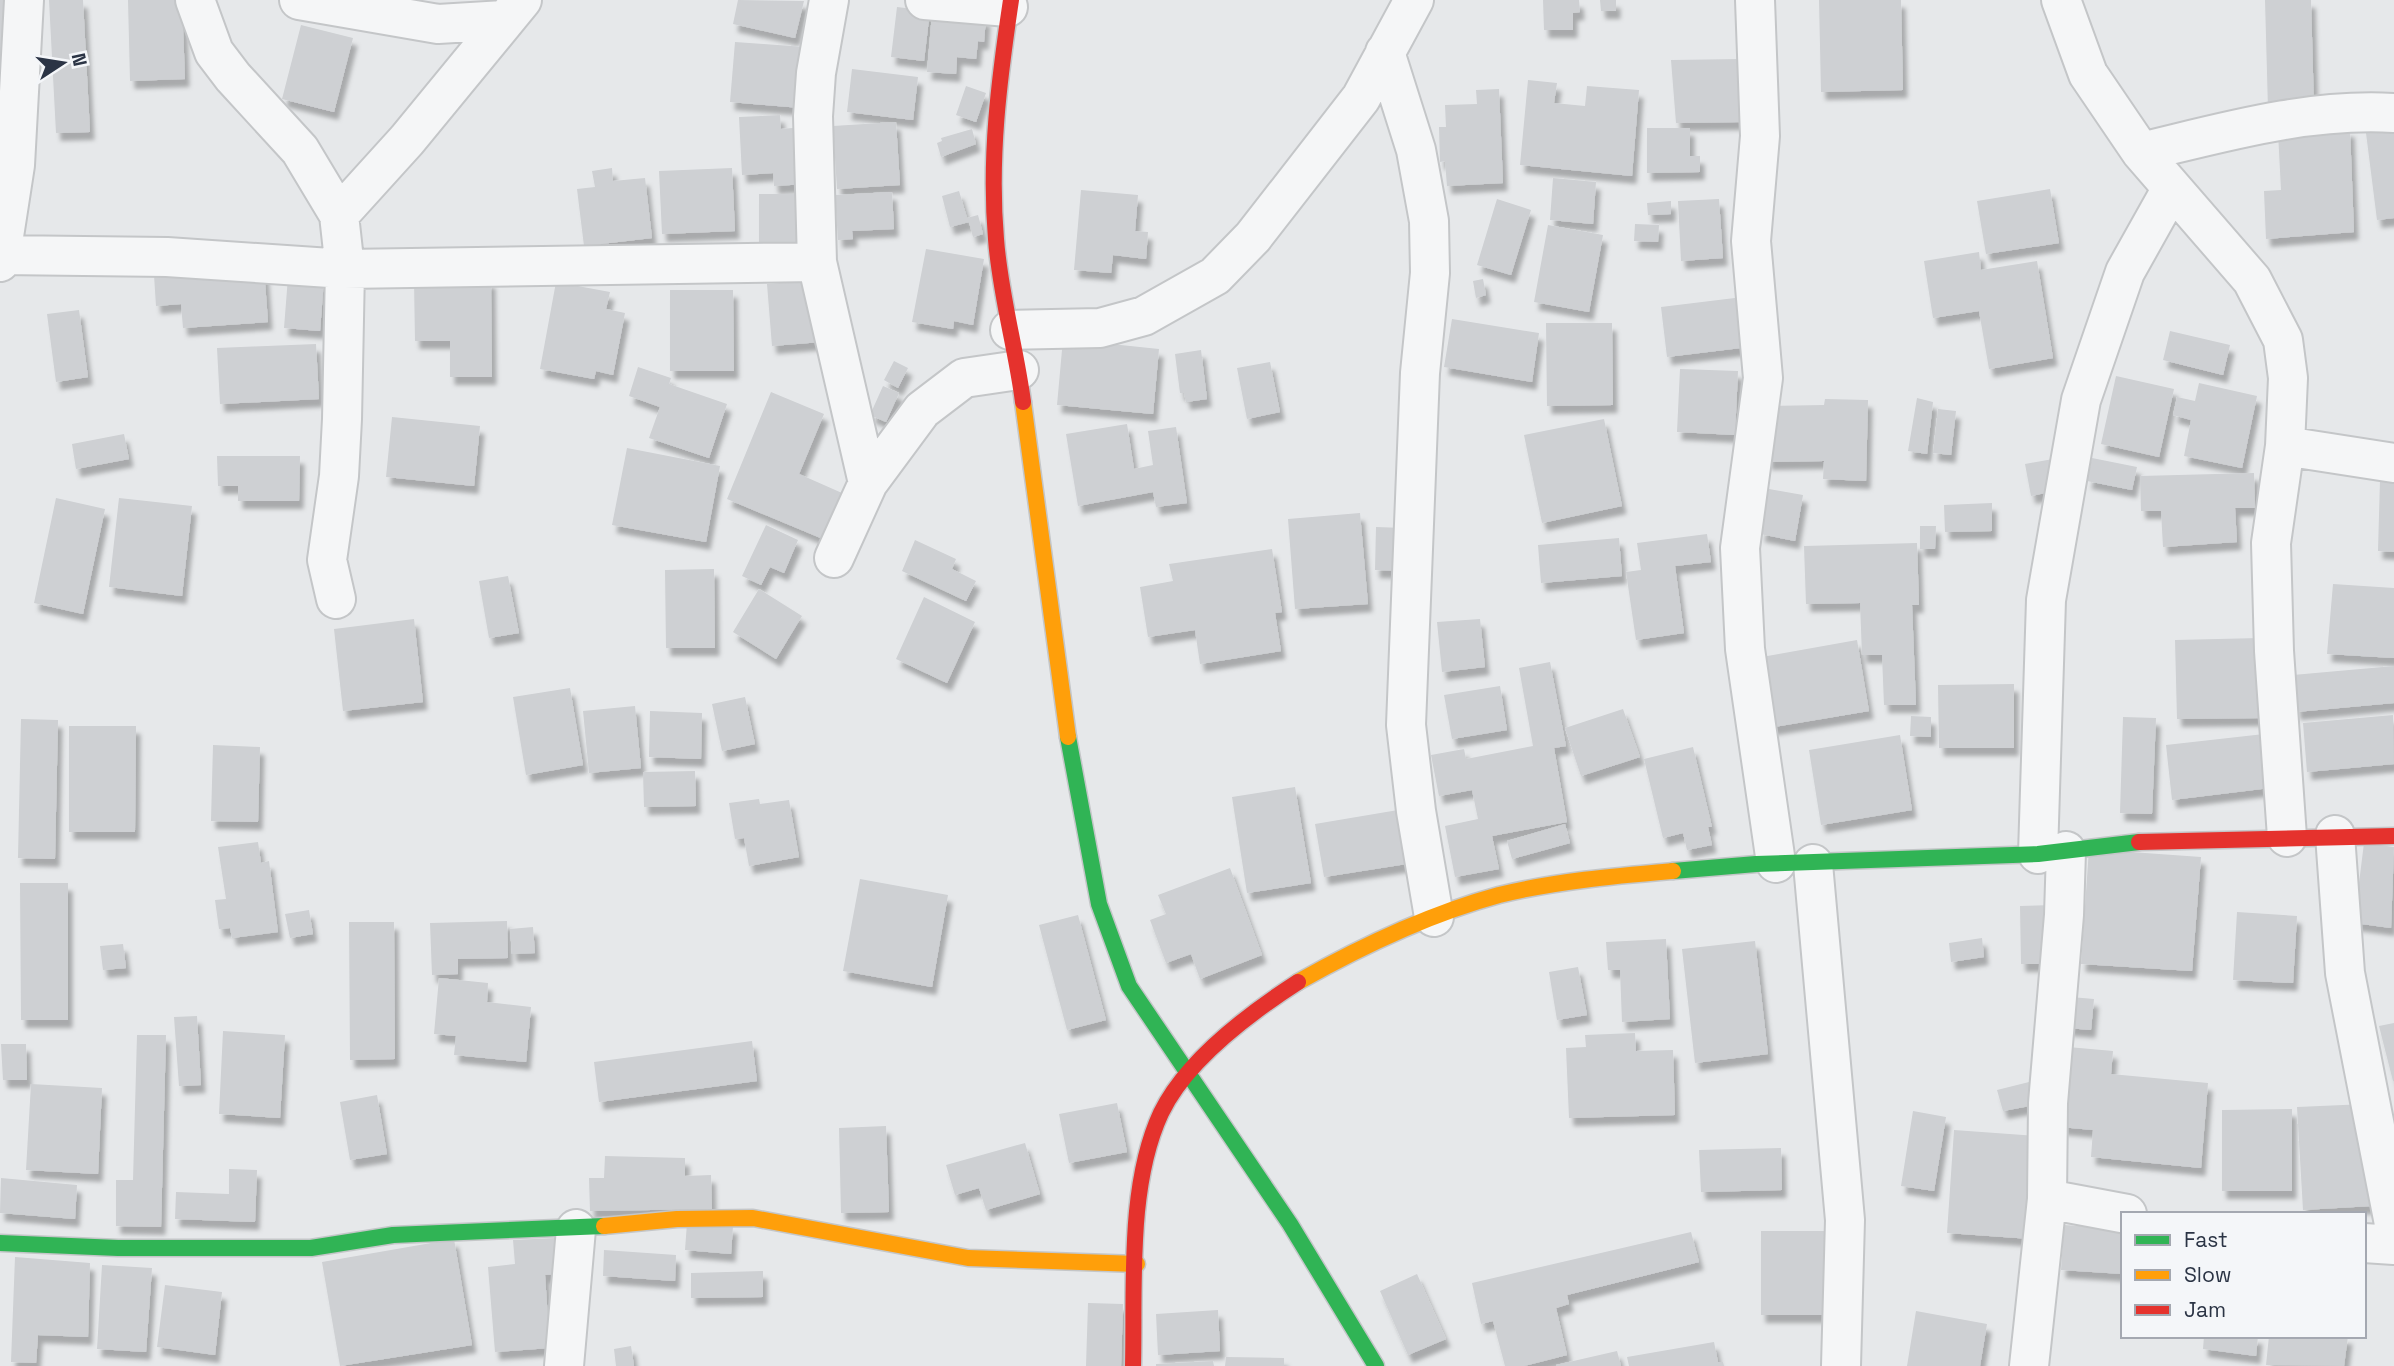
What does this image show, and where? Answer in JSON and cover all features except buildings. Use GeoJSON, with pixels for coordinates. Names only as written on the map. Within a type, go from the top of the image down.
{"type":"FeatureCollection","features":[{"type":"Feature","properties":{"kind":"street"},"geometry":{"type":"LineString","coordinates":[[0,262],[15,165],[24,0]]}},
{"type":"Feature","properties":{"kind":"street"},"geometry":{"type":"LineString","coordinates":[[195,0],[214,52],[233,77],[300,150],[339,215],[345,269],[339,476],[327,559],[336,599]]}},
{"type":"Feature","properties":{"kind":"street"},"geometry":{"type":"LineString","coordinates":[[299,0],[438,24],[513,10]]}},
{"type":"Feature","properties":{"kind":"street"},"geometry":{"type":"LineString","coordinates":[[830,0],[816,73],[813,116],[817,262],[868,483]]}},
{"type":"Feature","properties":{"kind":"street"},"geometry":{"type":"LineString","coordinates":[[925,0],[1009,4],[997,91],[992,172],[996,242],[1018,370],[1069,748],[1099,904],[1129,986],[1290,1224],[1376,1366]]}},
{"type":"Feature","properties":{"kind":"street"},"geometry":{"type":"LineString","coordinates":[[1010,330],[1100,328],[1144,316],[1215,276],[1253,237],[1361,97],[1414,0]]}},
{"type":"Feature","properties":{"kind":"street"},"geometry":{"type":"LineString","coordinates":[[1755,0],[1760,136],[1751,241],[1763,378],[1740,548],[1745,649],[1795,864],[1845,1220],[1841,1366]]}},
{"type":"Feature","properties":{"kind":"street"},"geometry":{"type":"LineString","coordinates":[[2061,0],[2088,74],[2141,152],[2252,281],[2283,340],[2288,378],[2285,446],[2272,543],[2274,651],[2287,837]]}},
{"type":"Feature","properties":{"kind":"street"},"geometry":{"type":"LineString","coordinates":[[339,215],[407,140],[513,10]]}},
{"type":"Feature","properties":{"kind":"street"},"geometry":{"type":"LineString","coordinates":[[1385,52],[1416,150],[1429,221],[1430,273],[1420,373],[1406,726],[1416,811],[1434,917]]}},
{"type":"Feature","properties":{"kind":"street"},"geometry":{"type":"LineString","coordinates":[[2141,152],[2262,123],[2350,111],[2394,113]]}},
{"type":"Feature","properties":{"kind":"street"},"geometry":{"type":"LineString","coordinates":[[2029,1366],[2047,1199],[2052,853],[2046,600],[2081,400],[2124,272],[2172,188]]}},
{"type":"Feature","properties":{"kind":"street"},"geometry":{"type":"LineString","coordinates":[[1,256],[167,257],[345,269],[817,262]]}},
{"type":"Feature","properties":{"kind":"street"},"geometry":{"type":"LineString","coordinates":[[834,558],[868,483],[922,410],[964,378],[1018,370]]}},
{"type":"Feature","properties":{"kind":"street"},"geometry":{"type":"LineString","coordinates":[[2285,446],[2394,463]]}},
{"type":"Feature","properties":{"kind":"street"},"geometry":{"type":"LineString","coordinates":[[2335,835],[2345,973],[2394,1224]]}},
{"type":"Feature","properties":{"kind":"street"},"geometry":{"type":"LineString","coordinates":[[1133,1366],[1139,1189],[1156,1123],[1188,1073],[1267,1001],[1317,969],[1434,917],[1511,892],[1577,881],[1795,864],[2052,853],[2141,842],[2335,835],[2394,836]]}},
{"type":"Feature","properties":{"kind":"street"},"geometry":{"type":"LineString","coordinates":[[2047,1199],[2121,1213]]}},
{"type":"Feature","properties":{"kind":"street"},"geometry":{"type":"LineString","coordinates":[[0,1243],[118,1248],[312,1248],[394,1235],[576,1230],[677,1219],[753,1218],[968,1258],[1137,1264]]}},
{"type":"Feature","properties":{"kind":"street"},"geometry":{"type":"LineString","coordinates":[[564,1366],[576,1230]]}},
{"type":"Feature","properties":{"kind":"street"},"geometry":{"type":"LineString","coordinates":[[2366,1243],[2394,1245]]}},
{"type":"Feature","properties":{"kind":"traffic: fast"},"geometry":{"type":"LineString","coordinates":[[1068,737],[1099,904],[1129,986],[1290,1224],[1376,1366]]}},
{"type":"Feature","properties":{"kind":"traffic: fast"},"geometry":{"type":"LineString","coordinates":[[1673,871],[1756,864],[2038,854],[2139,842]]}},
{"type":"Feature","properties":{"kind":"traffic: fast"},"geometry":{"type":"LineString","coordinates":[[0,1243],[118,1248],[311,1248],[393,1235],[604,1226]]}},
{"type":"Feature","properties":{"kind":"traffic: slow"},"geometry":{"type":"LineString","coordinates":[[1023,402],[1068,737]]}},
{"type":"Feature","properties":{"kind":"traffic: slow"},"geometry":{"type":"LineString","coordinates":[[1298,982],[1396,932],[1499,895],[1607,877],[1673,871]]}},
{"type":"Feature","properties":{"kind":"traffic: slow"},"geometry":{"type":"LineString","coordinates":[[604,1226],[677,1219],[753,1218],[968,1258],[1137,1264]]}},
{"type":"Feature","properties":{"kind":"traffic: jam"},"geometry":{"type":"LineString","coordinates":[[1011,0],[996,119],[994,209],[1001,280],[1023,402]]}},
{"type":"Feature","properties":{"kind":"traffic: jam"},"geometry":{"type":"LineString","coordinates":[[2139,842],[2394,836]]}},
{"type":"Feature","properties":{"kind":"traffic: jam"},"geometry":{"type":"LineString","coordinates":[[1133,1366],[1138,1205],[1150,1142],[1161,1113],[1186,1075],[1203,1057],[1240,1023],[1298,982]]}}]}
